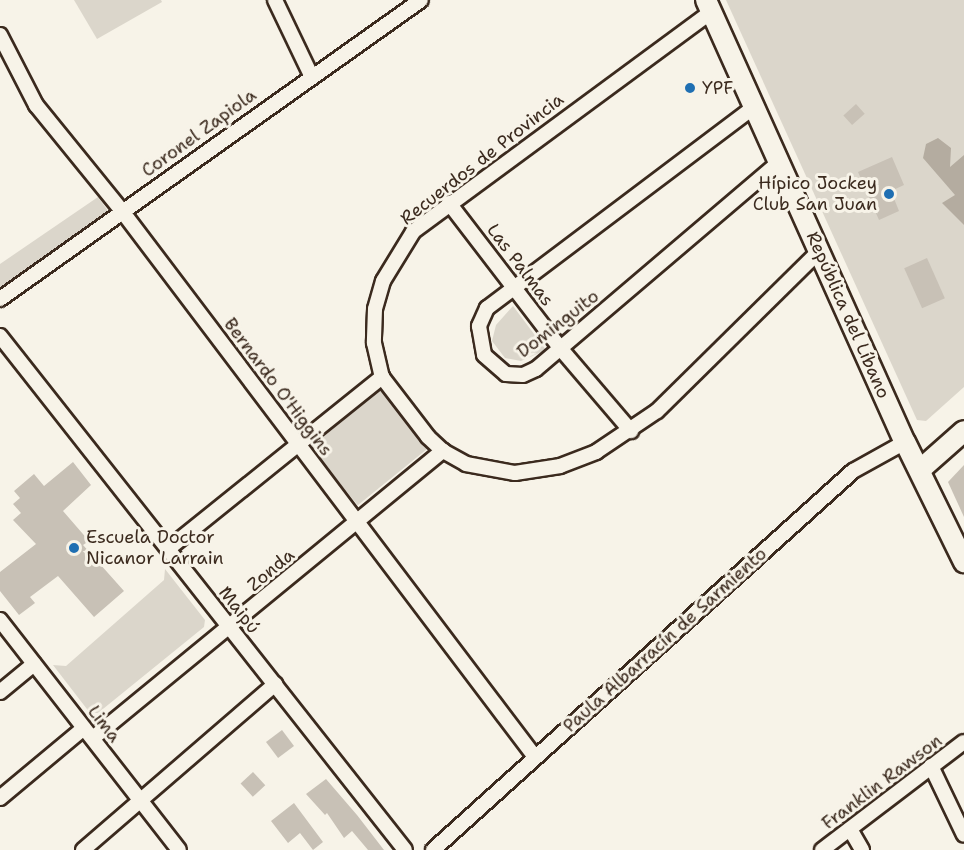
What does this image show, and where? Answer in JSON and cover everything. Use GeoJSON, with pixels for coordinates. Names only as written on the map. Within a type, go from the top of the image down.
{"type":"FeatureCollection","features":[{"type":"Feature","properties":{"kind":"main road","name":"República del Líbano"},"geometry":{"type":"LineString","coordinates":[[708,6],[905,442],[921,469],[964,562]]}},
{"type":"Feature","properties":{"kind":"main road"},"geometry":{"type":"LineString","coordinates":[[921,469],[964,431]]}},
{"type":"Feature","properties":{"kind":"street"},"geometry":{"type":"LineString","coordinates":[[276,0],[311,75]]}},
{"type":"Feature","properties":{"kind":"street","name":"Coronel Zapiola"},"geometry":{"type":"LineString","coordinates":[[0,299],[311,75],[421,0]]}},
{"type":"Feature","properties":{"kind":"street","name":"Recuerdos de Provincia"},"geometry":{"type":"LineString","coordinates":[[708,6],[413,232],[383,281],[375,309],[374,343],[382,377],[443,451],[491,471],[541,471],[579,460],[631,431],[818,252]]}},
{"type":"Feature","properties":{"kind":"street","name":"Bernardo O'Higgins"},"geometry":{"type":"LineString","coordinates":[[0,35],[36,105],[122,211],[535,757]]}},
{"type":"Feature","properties":{"kind":"street","name":"Dominguito"},"geometry":{"type":"LineString","coordinates":[[754,107],[514,285],[482,316],[479,339],[484,355],[506,374],[523,375],[561,349],[779,162]]}},
{"type":"Feature","properties":{"kind":"street","name":"Las Palmas"},"geometry":{"type":"LineString","coordinates":[[450,203],[561,349],[631,431]]}},
{"type":"Feature","properties":{"kind":"street","name":"Maipú"},"geometry":{"type":"LineString","coordinates":[[0,336],[405,850]]}},
{"type":"Feature","properties":{"kind":"street"},"geometry":{"type":"LineString","coordinates":[[168,549],[382,377]]}},
{"type":"Feature","properties":{"kind":"street","name":"Paula Albarracín de Sarmiento"},"geometry":{"type":"LineString","coordinates":[[433,850],[854,471],[905,442]]}},
{"type":"Feature","properties":{"kind":"street","name":"Zonda"},"geometry":{"type":"LineString","coordinates":[[0,798],[230,627],[443,451]]}},
{"type":"Feature","properties":{"kind":"street","name":"Lima"},"geometry":{"type":"LineString","coordinates":[[0,620],[179,850]]}},
{"type":"Feature","properties":{"kind":"street"},"geometry":{"type":"LineString","coordinates":[[0,692],[34,664]]}},
{"type":"Feature","properties":{"kind":"street"},"geometry":{"type":"LineString","coordinates":[[83,850],[275,684]]}},
{"type":"Feature","properties":{"kind":"street","name":"Franklin Rawson"},"geometry":{"type":"LineString","coordinates":[[822,850],[964,742]]}},
{"type":"Feature","properties":{"kind":"street"},"geometry":{"type":"LineString","coordinates":[[930,766],[964,835]]}},
{"type":"Feature","properties":{"kind":"street"},"geometry":{"type":"LineString","coordinates":[[850,829],[862,850]]}},
{"type":"Feature","properties":{"kind":"shaded area"},"geometry":{"type":"Polygon","coordinates":[[[74,0],[161,0],[162,2],[97,39],[74,0]]]}},
{"type":"Feature","properties":{"kind":"shaded area","name":"Hípico Jockey Club San Juan"},"geometry":{"type":"Polygon","coordinates":[[[726,0],[964,0],[964,387],[926,421],[917,420],[726,0]]]}},
{"type":"Feature","properties":{"kind":"shaded area"},"geometry":{"type":"Polygon","coordinates":[[[938,138],[951,148],[950,167],[964,155],[964,225],[942,203],[955,195],[923,158],[926,144],[938,138]]]}},
{"type":"Feature","properties":{"kind":"shaded area"},"geometry":{"type":"Polygon","coordinates":[[[98,197],[108,211],[108,217],[0,293],[0,264],[98,197]]]}},
{"type":"Feature","properties":{"kind":"shaded area"},"geometry":{"type":"Polygon","coordinates":[[[513,306],[546,350],[521,361],[505,358],[492,341],[496,325],[513,306]]]}},
{"type":"Feature","properties":{"kind":"shaded area"},"geometry":{"type":"Polygon","coordinates":[[[382,389],[429,447],[358,505],[311,447],[382,389]]]}},
{"type":"Feature","properties":{"kind":"shaded area"},"geometry":{"type":"Polygon","coordinates":[[[165,569],[205,620],[204,627],[98,713],[90,713],[53,665],[66,666],[164,580],[165,569]]]}},
{"type":"Feature","properties":{"kind":"building"},"geometry":{"type":"Polygon","coordinates":[[[856,104],[865,114],[852,125],[843,115],[856,104]]]}},
{"type":"Feature","properties":{"kind":"building"},"geometry":{"type":"Polygon","coordinates":[[[892,157],[904,185],[891,191],[899,211],[879,220],[858,172],[892,157]]]}},
{"type":"Feature","properties":{"kind":"building"},"geometry":{"type":"Polygon","coordinates":[[[927,258],[945,298],[922,308],[904,268],[927,258]]]}},
{"type":"Feature","properties":{"kind":"building"},"geometry":{"type":"Polygon","coordinates":[[[73,462],[91,485],[63,511],[89,541],[83,545],[124,591],[94,617],[58,576],[30,597],[35,603],[19,615],[0,591],[0,572],[36,544],[13,520],[21,513],[13,504],[20,498],[14,491],[34,474],[44,486],[73,462]]]}},
{"type":"Feature","properties":{"kind":"building"},"geometry":{"type":"Polygon","coordinates":[[[964,465],[964,517],[948,482],[964,465]]]}},
{"type":"Feature","properties":{"kind":"building"},"geometry":{"type":"Polygon","coordinates":[[[282,730],[294,746],[278,758],[266,742],[282,730]]]}},
{"type":"Feature","properties":{"kind":"building"},"geometry":{"type":"Polygon","coordinates":[[[253,772],[265,785],[253,797],[241,784],[253,772]]]}},
{"type":"Feature","properties":{"kind":"building"},"geometry":{"type":"Polygon","coordinates":[[[326,779],[384,850],[368,850],[352,831],[344,838],[327,813],[325,815],[306,794],[326,779]]]}},
{"type":"Feature","properties":{"kind":"building"},"geometry":{"type":"Polygon","coordinates":[[[294,803],[323,842],[313,850],[300,833],[288,843],[271,821],[294,803]]]}},
{"type":"Feature","properties":{"kind":"place","name":"YPF"},"geometry":{"type":"Point","coordinates":[690,88]}},
{"type":"Feature","properties":{"kind":"place","name":"Hípico Jockey Club San Juan"},"geometry":{"type":"Point","coordinates":[889,194]}},
{"type":"Feature","properties":{"kind":"place","name":"Escuela Doctor Nicanor Larrain"},"geometry":{"type":"Point","coordinates":[74,548]}}]}
